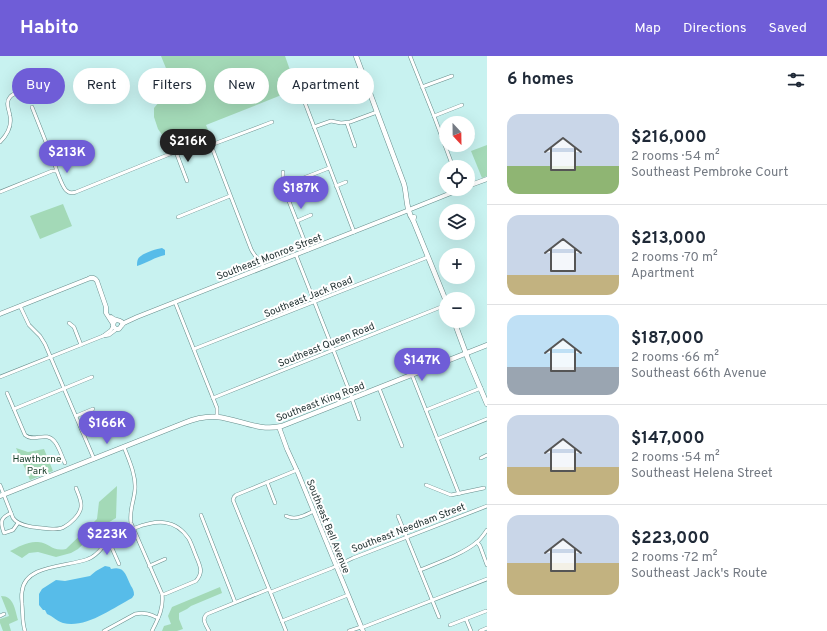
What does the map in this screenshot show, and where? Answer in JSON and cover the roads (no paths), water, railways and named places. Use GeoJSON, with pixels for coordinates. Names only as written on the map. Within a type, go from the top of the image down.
{"type":"FeatureCollection","features":[{"type":"Feature","properties":{"kind":"main road"},"geometry":{"type":"LineString","coordinates":[[356,56],[404,184],[412,218],[442,292]]}},
{"type":"Feature","properties":{"kind":"main road"},"geometry":{"type":"LineString","coordinates":[[457,328],[487,404]]}},
{"type":"Feature","properties":{"kind":"main road","name":"Southeast King Road"},"geometry":{"type":"LineString","coordinates":[[2,496],[192,420],[217,417],[258,427],[279,427],[487,345]]}},
{"type":"Feature","properties":{"kind":"street"},"geometry":{"type":"LineString","coordinates":[[410,56],[439,128]]}},
{"type":"Feature","properties":{"kind":"street"},"geometry":{"type":"LineString","coordinates":[[422,87],[452,76]]}},
{"type":"Feature","properties":{"kind":"street"},"geometry":{"type":"LineString","coordinates":[[0,142],[7,133],[10,124],[8,100],[12,95]]}},
{"type":"Feature","properties":{"kind":"street"},"geometry":{"type":"LineString","coordinates":[[305,104],[354,232]]}},
{"type":"Feature","properties":{"kind":"street"},"geometry":{"type":"LineString","coordinates":[[434,116],[462,105]]}},
{"type":"Feature","properties":{"kind":"street"},"geometry":{"type":"LineString","coordinates":[[32,107],[56,171],[65,189],[72,193],[202,141],[207,141],[211,145],[251,249],[264,267]]}},
{"type":"Feature","properties":{"kind":"street"},"geometry":{"type":"LineString","coordinates":[[314,127],[331,121],[347,123],[377,112]]}},
{"type":"Feature","properties":{"kind":"street"},"geometry":{"type":"LineString","coordinates":[[211,145],[272,122]]}},
{"type":"Feature","properties":{"kind":"street"},"geometry":{"type":"LineString","coordinates":[[347,123],[355,146]]}},
{"type":"Feature","properties":{"kind":"street"},"geometry":{"type":"LineString","coordinates":[[176,152],[187,181]]}},
{"type":"Feature","properties":{"kind":"street"},"geometry":{"type":"LineString","coordinates":[[283,186],[329,168]]}},
{"type":"Feature","properties":{"kind":"street"},"geometry":{"type":"LineString","coordinates":[[0,192],[52,171],[56,171]]}},
{"type":"Feature","properties":{"kind":"street"},"geometry":{"type":"LineString","coordinates":[[283,172],[283,186],[308,250]]}},
{"type":"Feature","properties":{"kind":"street"},"geometry":{"type":"LineString","coordinates":[[475,183],[487,179]]}},
{"type":"Feature","properties":{"kind":"street"},"geometry":{"type":"LineString","coordinates":[[336,186],[346,182]]}},
{"type":"Feature","properties":{"kind":"street"},"geometry":{"type":"LineString","coordinates":[[178,217],[230,196]]}},
{"type":"Feature","properties":{"kind":"street","name":"Southeast Monroe Street"},"geometry":{"type":"LineString","coordinates":[[0,377],[103,336],[117,324],[132,317],[296,255],[443,196]]}},
{"type":"Feature","properties":{"kind":"street"},"geometry":{"type":"LineString","coordinates":[[297,221],[311,214]]}},
{"type":"Feature","properties":{"kind":"street"},"geometry":{"type":"LineString","coordinates":[[296,255],[359,419]]}},
{"type":"Feature","properties":{"kind":"street","name":"Southeast Jack Road"},"geometry":{"type":"LineString","coordinates":[[194,350],[428,257]]}},
{"type":"Feature","properties":{"kind":"street"},"geometry":{"type":"LineString","coordinates":[[0,314],[88,278],[94,278],[98,282],[106,307],[111,317],[117,324]]}},
{"type":"Feature","properties":{"kind":"street"},"geometry":{"type":"LineString","coordinates":[[175,302],[213,398],[217,410],[217,417]]}},
{"type":"Feature","properties":{"kind":"street"},"geometry":{"type":"LineString","coordinates":[[20,306],[28,324],[42,338],[94,459]]}},
{"type":"Feature","properties":{"kind":"street","name":"Southeast Queen Road"},"geometry":{"type":"LineString","coordinates":[[213,398],[439,308]]}},
{"type":"Feature","properties":{"kind":"street"},"geometry":{"type":"LineString","coordinates":[[69,323],[74,327],[81,345]]}},
{"type":"Feature","properties":{"kind":"street"},"geometry":{"type":"LineString","coordinates":[[412,375],[459,494]]}},
{"type":"Feature","properties":{"kind":"street"},"geometry":{"type":"LineString","coordinates":[[14,409],[92,377]]}},
{"type":"Feature","properties":{"kind":"street"},"geometry":{"type":"LineString","coordinates":[[379,388],[402,446]]}},
{"type":"Feature","properties":{"kind":"street"},"geometry":{"type":"LineString","coordinates":[[426,410],[481,388]]}},
{"type":"Feature","properties":{"kind":"street"},"geometry":{"type":"LineString","coordinates":[[7,393],[25,435],[30,438],[48,436],[55,442],[65,463]]}},
{"type":"Feature","properties":{"kind":"street"},"geometry":{"type":"LineString","coordinates":[[76,416],[92,409]]}},
{"type":"Feature","properties":{"kind":"street"},"geometry":{"type":"LineString","coordinates":[[437,439],[487,419]]}},
{"type":"Feature","properties":{"kind":"street","name":"Southeast Bell Avenue"},"geometry":{"type":"LineString","coordinates":[[279,427],[362,628]]}},
{"type":"Feature","properties":{"kind":"street"},"geometry":{"type":"LineString","coordinates":[[124,447],[135,480],[135,491],[130,517],[133,529],[162,594],[162,604],[152,631]]}},
{"type":"Feature","properties":{"kind":"street"},"geometry":{"type":"LineString","coordinates":[[481,458],[487,455]]}},
{"type":"Feature","properties":{"kind":"street"},"geometry":{"type":"LineString","coordinates":[[286,631],[233,500],[236,494],[297,470]]}},
{"type":"Feature","properties":{"kind":"street"},"geometry":{"type":"LineString","coordinates":[[267,482],[275,503]]}},
{"type":"Feature","properties":{"kind":"street"},"geometry":{"type":"LineString","coordinates":[[0,485],[2,496],[13,518],[18,523],[21,525],[54,529],[60,529],[69,524],[78,514],[81,508],[80,499],[76,488]]}},
{"type":"Feature","properties":{"kind":"street"},"geometry":{"type":"LineString","coordinates":[[426,485],[451,495],[484,488]]}},
{"type":"Feature","properties":{"kind":"street","name":"Southeast Needham Street"},"geometry":{"type":"LineString","coordinates":[[209,631],[204,619],[204,616],[208,613],[235,602],[270,591],[487,506]]}},
{"type":"Feature","properties":{"kind":"street"},"geometry":{"type":"LineString","coordinates":[[286,516],[296,518],[314,511]]}},
{"type":"Feature","properties":{"kind":"street"},"geometry":{"type":"LineString","coordinates":[[11,513],[1,519],[4,532],[13,530],[18,523]]}},
{"type":"Feature","properties":{"kind":"street"},"geometry":{"type":"LineString","coordinates":[[201,515],[235,602]]}},
{"type":"Feature","properties":{"kind":"street"},"geometry":{"type":"LineString","coordinates":[[398,516],[439,618]]}},
{"type":"Feature","properties":{"kind":"street"},"geometry":{"type":"LineString","coordinates":[[25,631],[23,623],[22,593],[24,583],[27,578],[42,570],[78,562],[92,557],[115,536],[152,522],[166,523],[180,530],[190,541],[201,570],[199,578],[196,581],[162,594]]}},
{"type":"Feature","properties":{"kind":"street"},"geometry":{"type":"LineString","coordinates":[[420,570],[453,556],[477,542],[487,530]]}},
{"type":"Feature","properties":{"kind":"street"},"geometry":{"type":"LineString","coordinates":[[108,541],[119,564]]}},
{"type":"Feature","properties":{"kind":"street"},"geometry":{"type":"LineString","coordinates":[[477,542],[487,565]]}},
{"type":"Feature","properties":{"kind":"street"},"geometry":{"type":"LineString","coordinates":[[149,566],[165,558]]}},
{"type":"Feature","properties":{"kind":"street"},"geometry":{"type":"LineString","coordinates":[[349,631],[362,628],[487,579]]}},
{"type":"Feature","properties":{"kind":"street"},"geometry":{"type":"LineString","coordinates":[[282,621],[348,595]]}},
{"type":"Feature","properties":{"kind":"street"},"geometry":{"type":"LineString","coordinates":[[450,625],[486,611]]}},
{"type":"Feature","properties":{"kind":"street"},"geometry":{"type":"LineString","coordinates":[[104,631],[141,612],[158,618]]}},
{"type":"Feature","properties":{"kind":"street"},"geometry":{"type":"LineString","coordinates":[[0,616],[4,614]]}},
{"type":"Feature","properties":{"kind":"street"},"geometry":{"type":"LineString","coordinates":[[466,619],[471,631]]}},
{"type":"Feature","properties":{"kind":"street"},"geometry":{"type":"LineString","coordinates":[[480,631],[487,628]]}},
{"type":"Feature","properties":{"kind":"water"},"geometry":{"type":"Polygon","coordinates":[[[162,248],[165,250],[165,255],[137,266],[139,257],[162,248]]]}},
{"type":"Feature","properties":{"kind":"water"},"geometry":{"type":"Polygon","coordinates":[[[105,566],[110,567],[111,569],[116,568],[124,572],[134,591],[132,598],[99,616],[80,623],[72,624],[58,621],[47,614],[39,605],[39,594],[42,589],[56,580],[65,581],[90,576],[105,566]]]}},
{"type":"Feature","properties":{"kind":"park label","name":"Hawthorne Park"},"geometry":{"type":"Point","coordinates":[37,464]}}]}
